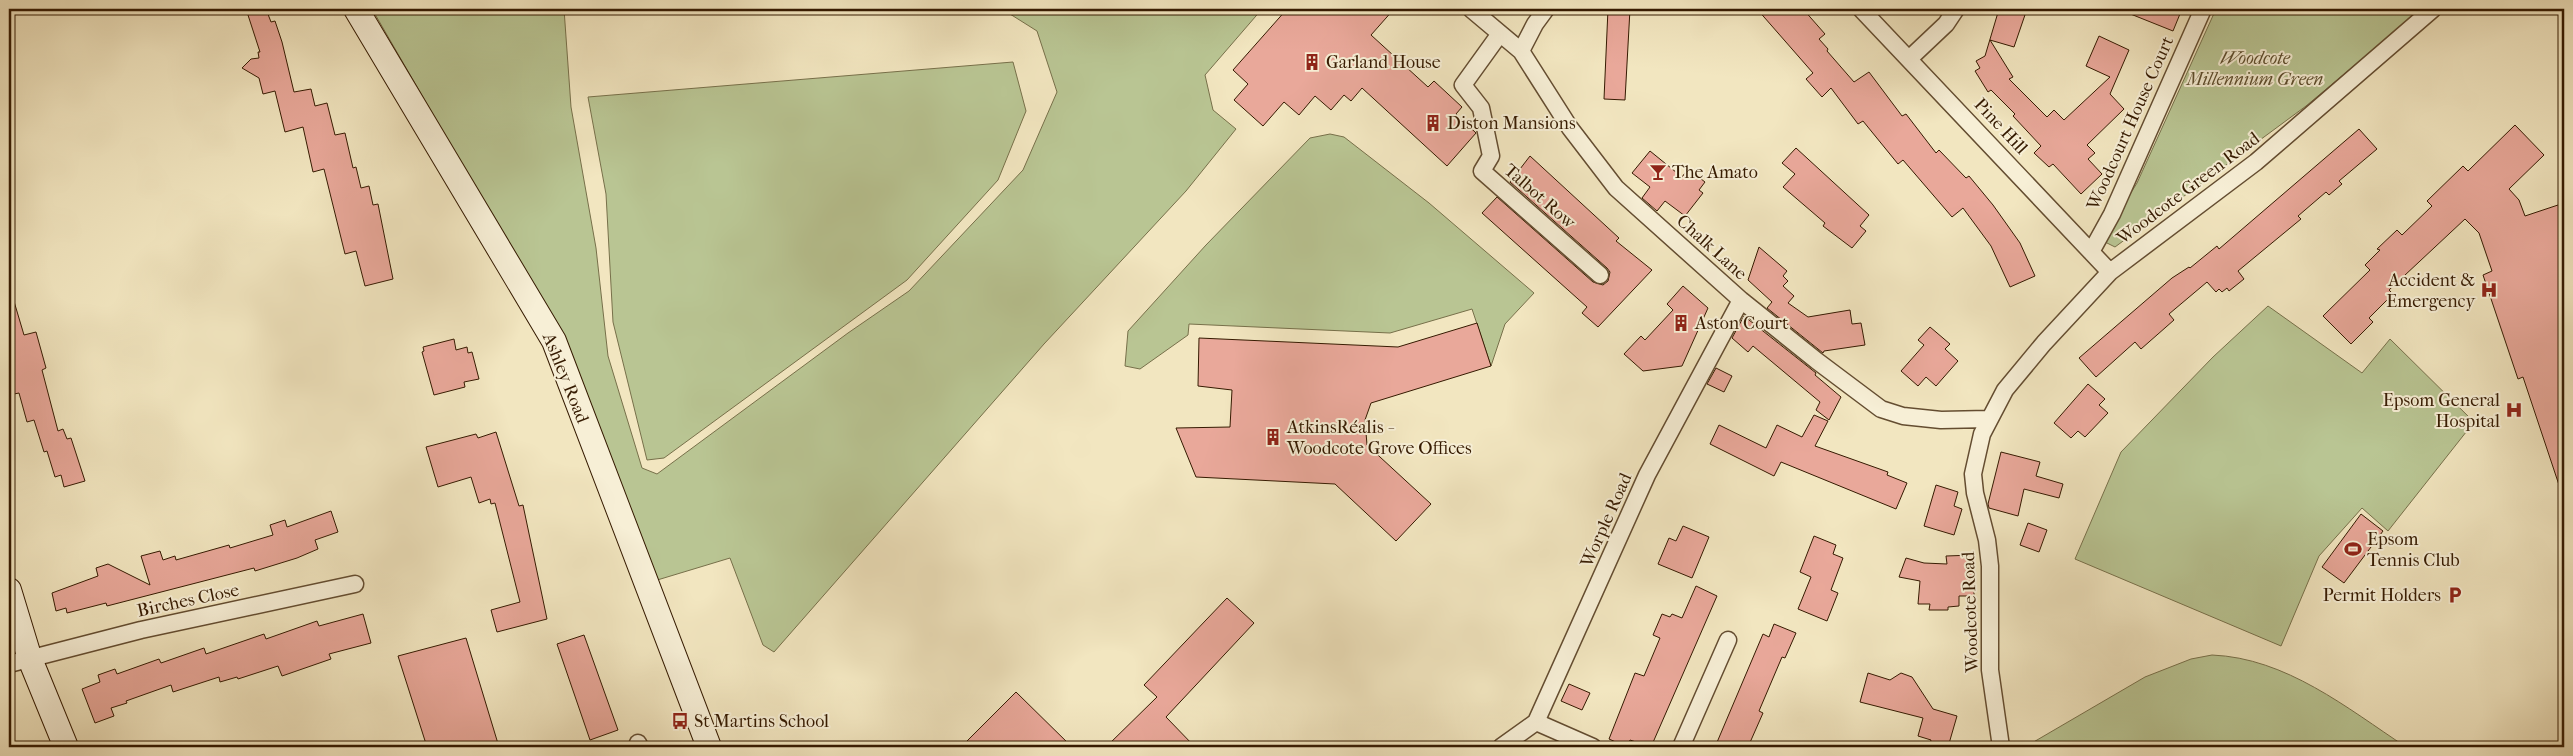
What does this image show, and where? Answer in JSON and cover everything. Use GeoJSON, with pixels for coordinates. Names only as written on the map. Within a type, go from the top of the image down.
{"type":"FeatureCollection","features":[{"type":"Feature","properties":{"kind":"main road","name":"Ashley Road"},"geometry":{"type":"LineString","coordinates":[[356,9],[554,341],[709,747]]}},
{"type":"Feature","properties":{"kind":"main road"},"geometry":{"type":"LineString","coordinates":[[9,590],[20,662],[66,747]]}},
{"type":"Feature","properties":{"kind":"street","name":"Chalk Lane"},"geometry":{"type":"LineString","coordinates":[[1471,9],[1521,51],[1570,128],[1616,188],[1741,300],[1881,409],[1902,416],[1932,419],[1988,419]]}},
{"type":"Feature","properties":{"kind":"street"},"geometry":{"type":"LineString","coordinates":[[1521,51],[1535,24],[1546,9]]}},
{"type":"Feature","properties":{"kind":"street","name":"Pine Hill"},"geometry":{"type":"LineString","coordinates":[[1861,9],[1910,58],[2110,272]]}},
{"type":"Feature","properties":{"kind":"street"},"geometry":{"type":"LineString","coordinates":[[1910,58],[1946,24],[1956,9]]}},
{"type":"Feature","properties":{"kind":"street","name":"Woodcourt House Court"},"geometry":{"type":"LineString","coordinates":[[2091,252],[2112,214],[2203,9]]}},
{"type":"Feature","properties":{"kind":"street","name":"Woodcote Green Road"},"geometry":{"type":"LineString","coordinates":[[1988,419],[2005,390],[2044,343],[2110,272],[2256,162],[2433,9]]}},
{"type":"Feature","properties":{"kind":"street","name":"Talbot Row"},"geometry":{"type":"LineString","coordinates":[[1500,35],[1463,85],[1481,108],[1491,156],[1482,171],[1600,275]]}},
{"type":"Feature","properties":{"kind":"street","name":"Worple Road"},"geometry":{"type":"LineString","coordinates":[[1536,722],[1648,475],[1741,300]]}},
{"type":"Feature","properties":{"kind":"street","name":"Woodcote Road"},"geometry":{"type":"LineString","coordinates":[[1988,419],[1977,451],[1974,474],[1975,493],[1987,540],[1990,566],[1990,670],[2001,747]]}},
{"type":"Feature","properties":{"kind":"street","name":"Birches Close"},"geometry":{"type":"LineString","coordinates":[[20,662],[141,630],[355,584]]}},
{"type":"Feature","properties":{"kind":"street"},"geometry":{"type":"LineString","coordinates":[[1682,747],[1728,640]]}},
{"type":"Feature","properties":{"kind":"street"},"geometry":{"type":"LineString","coordinates":[[1501,747],[1536,722],[1593,747]]}},
{"type":"Feature","properties":{"kind":"green space"},"geometry":{"type":"Polygon","coordinates":[[[372,9],[564,9],[571,107],[596,248],[608,356],[642,468],[657,474],[848,333],[909,291],[1023,170],[1057,92],[1037,31],[1002,9],[1262,9],[1205,75],[1213,110],[1236,129],[1186,191],[1044,344],[774,652],[763,645],[730,558],[654,581],[535,291],[372,9]]]}},
{"type":"Feature","properties":{"kind":"green space","name":"Woodcote Millennium Green"},"geometry":{"type":"Polygon","coordinates":[[[2216,9],[2422,9],[2306,106],[2115,247],[2101,240],[2137,183],[2216,9]]]}},
{"type":"Feature","properties":{"kind":"green space"},"geometry":{"type":"Polygon","coordinates":[[[1013,62],[1026,111],[998,180],[907,280],[664,458],[647,460],[613,322],[606,194],[588,97],[1013,62]]]}},
{"type":"Feature","properties":{"kind":"green space"},"geometry":{"type":"Polygon","coordinates":[[[1330,134],[1344,137],[1429,203],[1534,293],[1505,324],[1491,366],[1472,309],[1390,333],[1189,324],[1188,335],[1140,369],[1125,366],[1128,331],[1206,245],[1310,138],[1330,134]]]}},
{"type":"Feature","properties":{"kind":"green space"},"geometry":{"type":"Polygon","coordinates":[[[2268,306],[2362,373],[2390,339],[2474,422],[2388,531],[2362,508],[2319,556],[2281,646],[2075,559],[2121,452],[2213,357],[2268,306]]]}},
{"type":"Feature","properties":{"kind":"green space"},"geometry":{"type":"Polygon","coordinates":[[[2212,655],[2239,658],[2265,665],[2290,675],[2338,702],[2406,747],[2025,747],[2145,677],[2191,659],[2212,655]]]}},
{"type":"Feature","properties":{"kind":"building"},"geometry":{"type":"Polygon","coordinates":[[[256,9],[266,9],[271,22],[275,21],[294,92],[311,89],[315,106],[327,103],[335,135],[345,133],[353,168],[356,167],[361,188],[369,186],[373,205],[378,204],[393,279],[365,286],[356,251],[345,254],[324,169],[313,172],[303,127],[285,132],[275,91],[263,94],[259,78],[242,68],[251,59],[259,58],[258,52],[260,52],[247,12],[256,9]]]}},
{"type":"Feature","properties":{"kind":"building","name":"Garland House"},"geometry":{"type":"Polygon","coordinates":[[[1287,9],[1394,9],[1371,35],[1428,87],[1434,81],[1462,107],[1456,114],[1476,133],[1447,166],[1362,88],[1351,101],[1344,95],[1331,110],[1315,96],[1299,115],[1284,102],[1263,126],[1234,100],[1248,84],[1233,70],[1287,9]]]}},
{"type":"Feature","properties":{"kind":"building"},"geometry":{"type":"Polygon","coordinates":[[[1608,9],[1630,9],[1625,100],[1604,99],[1608,9]]]}},
{"type":"Feature","properties":{"kind":"building"},"geometry":{"type":"Polygon","coordinates":[[[1757,9],[1803,9],[1825,34],[1819,39],[1828,49],[1827,51],[1854,82],[1869,72],[1902,116],[1906,114],[1936,153],[1939,150],[1966,178],[1969,176],[1993,205],[2020,243],[2035,276],[2010,287],[1991,246],[1963,208],[1952,217],[1903,160],[1898,164],[1863,121],[1858,124],[1831,88],[1822,97],[1806,79],[1813,73],[1757,9]]]}},
{"type":"Feature","properties":{"kind":"building"},"geometry":{"type":"Polygon","coordinates":[[[1999,9],[2027,9],[2014,47],[1990,40],[2013,77],[2009,79],[2047,117],[2054,110],[2064,120],[2110,77],[2086,66],[2099,36],[2129,50],[2110,94],[2124,109],[2087,145],[2095,153],[2088,159],[2102,174],[2081,194],[2053,164],[2049,167],[2034,153],[2041,146],[2013,116],[2015,114],[1991,90],[1988,92],[1975,71],[1980,68],[1976,61],[1985,56],[1999,9]]]}},
{"type":"Feature","properties":{"kind":"building"},"geometry":{"type":"Polygon","coordinates":[[[2118,9],[2182,9],[2173,31],[2118,9]]]}},
{"type":"Feature","properties":{"kind":"building"},"geometry":{"type":"Polygon","coordinates":[[[2515,125],[2544,155],[2509,189],[2519,200],[2525,216],[2564,203],[2564,490],[2561,491],[2523,377],[2518,379],[2483,275],[2492,271],[2479,233],[2465,219],[2389,290],[2393,294],[2369,318],[2373,322],[2351,344],[2323,316],[2370,270],[2365,265],[2380,250],[2377,249],[2397,230],[2402,235],[2432,206],[2427,201],[2463,166],[2468,171],[2515,125]]]}},
{"type":"Feature","properties":{"kind":"building"},"geometry":{"type":"Polygon","coordinates":[[[2359,129],[2377,149],[2339,181],[2342,184],[2329,195],[2326,192],[2298,216],[2301,219],[2238,271],[2244,279],[2229,291],[2227,288],[2222,292],[2219,289],[2216,292],[2207,282],[2169,314],[2174,320],[2141,349],[2135,342],[2096,377],[2079,358],[2172,278],[2190,268],[2217,246],[2219,249],[2359,129]]]}},
{"type":"Feature","properties":{"kind":"building"},"geometry":{"type":"Polygon","coordinates":[[[1796,148],[1869,215],[1860,226],[1866,231],[1852,248],[1823,226],[1825,223],[1783,187],[1795,174],[1782,163],[1796,148]]]}},
{"type":"Feature","properties":{"kind":"building"},"geometry":{"type":"Polygon","coordinates":[[[1650,151],[1682,177],[1688,169],[1705,182],[1699,190],[1703,193],[1685,216],[1665,201],[1657,211],[1642,198],[1650,187],[1632,173],[1650,151]]]}},
{"type":"Feature","properties":{"kind":"building"},"geometry":{"type":"Polygon","coordinates":[[[1530,156],[1619,238],[1616,241],[1652,270],[1598,327],[1582,313],[1587,307],[1482,213],[1497,197],[1593,282],[1603,285],[1608,281],[1610,272],[1607,268],[1510,182],[1530,156]]]}},
{"type":"Feature","properties":{"kind":"building"},"geometry":{"type":"Polygon","coordinates":[[[1759,247],[1787,271],[1783,276],[1788,281],[1783,286],[1794,296],[1788,303],[1808,317],[1850,310],[1852,324],[1861,323],[1865,345],[1824,351],[1823,353],[1767,308],[1772,302],[1748,280],[1759,247]]]}},
{"type":"Feature","properties":{"kind":"building","name":"Aston Court"},"geometry":{"type":"Polygon","coordinates":[[[1683,286],[1708,308],[1682,366],[1643,371],[1624,354],[1641,336],[1645,340],[1673,310],[1667,304],[1683,286]]]}},
{"type":"Feature","properties":{"kind":"building"},"geometry":{"type":"Polygon","coordinates":[[[13,298],[24,335],[36,332],[46,368],[42,370],[58,431],[63,429],[67,439],[71,438],[85,481],[64,487],[61,475],[55,477],[47,451],[44,452],[34,420],[27,422],[19,393],[14,394],[9,375],[9,299],[13,298]]]}},
{"type":"Feature","properties":{"kind":"building"},"geometry":{"type":"Polygon","coordinates":[[[1744,316],[1816,373],[1815,375],[1841,397],[1829,420],[1816,410],[1820,402],[1753,346],[1748,352],[1732,338],[1744,316]]]}},
{"type":"Feature","properties":{"kind":"building","name":"AtkinsRéalis - Woodcote Grove Offices"},"geometry":{"type":"Polygon","coordinates":[[[1477,323],[1491,366],[1371,403],[1365,420],[1367,445],[1431,504],[1396,541],[1335,484],[1196,477],[1176,428],[1230,427],[1232,390],[1198,386],[1199,338],[1398,347],[1477,323]]]}},
{"type":"Feature","properties":{"kind":"building"},"geometry":{"type":"Polygon","coordinates":[[[1930,327],[1950,344],[1945,349],[1958,361],[1936,386],[1926,377],[1918,386],[1901,371],[1924,345],[1918,340],[1930,327]]]}},
{"type":"Feature","properties":{"kind":"building"},"geometry":{"type":"Polygon","coordinates":[[[454,339],[456,350],[467,347],[468,353],[472,352],[479,379],[464,382],[465,387],[434,395],[422,352],[424,351],[423,347],[454,339]]]}},
{"type":"Feature","properties":{"kind":"building"},"geometry":{"type":"Polygon","coordinates":[[[1716,368],[1732,376],[1724,392],[1707,384],[1716,368]]]}},
{"type":"Feature","properties":{"kind":"building"},"geometry":{"type":"Polygon","coordinates":[[[2088,384],[2105,399],[2099,405],[2108,413],[2085,437],[2078,431],[2071,438],[2054,423],[2088,384]]]}},
{"type":"Feature","properties":{"kind":"building"},"geometry":{"type":"Polygon","coordinates":[[[1814,415],[1828,421],[1815,446],[1888,472],[1887,475],[1907,483],[1896,509],[1781,462],[1774,476],[1710,444],[1719,425],[1766,448],[1777,425],[1802,437],[1814,415]]]}},
{"type":"Feature","properties":{"kind":"building"},"geometry":{"type":"Polygon","coordinates":[[[496,432],[519,506],[523,505],[547,619],[497,632],[491,610],[520,602],[495,503],[491,504],[490,499],[479,503],[471,477],[438,487],[426,447],[476,434],[478,438],[496,432]]]}},
{"type":"Feature","properties":{"kind":"building"},"geometry":{"type":"Polygon","coordinates":[[[2001,452],[2040,462],[2036,476],[2063,484],[2059,498],[2024,489],[2018,516],[1989,508],[1988,504],[2001,452]]]}},
{"type":"Feature","properties":{"kind":"building"},"geometry":{"type":"Polygon","coordinates":[[[1936,485],[1958,492],[1954,506],[1962,509],[1954,535],[1924,526],[1936,485]]]}},
{"type":"Feature","properties":{"kind":"building"},"geometry":{"type":"Polygon","coordinates":[[[331,511],[338,532],[315,540],[318,549],[297,558],[255,571],[254,568],[107,606],[106,603],[67,613],[66,608],[56,611],[52,593],[98,576],[96,568],[108,564],[150,585],[141,556],[160,551],[163,560],[175,556],[176,560],[229,545],[230,548],[273,535],[270,525],[285,520],[287,527],[331,511]]]}},
{"type":"Feature","properties":{"kind":"building","name":"Epsom Tennis Club"},"geometry":{"type":"Polygon","coordinates":[[[2361,514],[2383,531],[2344,583],[2322,567],[2361,514]]]}},
{"type":"Feature","properties":{"kind":"building"},"geometry":{"type":"Polygon","coordinates":[[[2028,523],[2047,530],[2039,552],[2020,545],[2028,523]]]}},
{"type":"Feature","properties":{"kind":"building"},"geometry":{"type":"Polygon","coordinates":[[[1683,526],[1709,537],[1692,578],[1658,564],[1669,538],[1676,541],[1683,526]]]}},
{"type":"Feature","properties":{"kind":"building"},"geometry":{"type":"Polygon","coordinates":[[[1814,536],[1836,545],[1833,554],[1843,558],[1831,590],[1838,593],[1827,621],[1798,609],[1811,577],[1800,572],[1814,536]]]}},
{"type":"Feature","properties":{"kind":"building"},"geometry":{"type":"Polygon","coordinates":[[[1974,555],[1974,596],[1959,596],[1959,606],[1948,607],[1948,610],[1929,610],[1930,604],[1918,604],[1920,581],[1899,577],[1906,558],[1924,563],[1947,564],[1946,556],[1974,555]]]}},
{"type":"Feature","properties":{"kind":"building"},"geometry":{"type":"Polygon","coordinates":[[[1696,586],[1717,596],[1651,747],[1630,740],[1627,747],[1609,739],[1635,673],[1644,676],[1660,638],[1653,635],[1662,614],[1670,617],[1672,614],[1682,618],[1696,586]]]}},
{"type":"Feature","properties":{"kind":"building"},"geometry":{"type":"Polygon","coordinates":[[[1227,598],[1254,623],[1166,717],[1195,747],[1106,747],[1157,697],[1144,685],[1227,598]]]}},
{"type":"Feature","properties":{"kind":"building"},"geometry":{"type":"Polygon","coordinates":[[[363,614],[371,643],[329,654],[331,659],[282,676],[278,666],[238,679],[237,677],[220,682],[219,677],[173,692],[171,685],[111,708],[114,716],[95,723],[82,689],[100,682],[98,675],[115,669],[117,674],[159,659],[161,663],[204,648],[206,654],[264,634],[266,639],[317,621],[319,626],[363,614]]]}},
{"type":"Feature","properties":{"kind":"building"},"geometry":{"type":"Polygon","coordinates":[[[1774,624],[1796,633],[1785,658],[1782,657],[1759,711],[1763,713],[1748,747],[1715,747],[1763,634],[1769,637],[1774,624]]]}},
{"type":"Feature","properties":{"kind":"building"},"geometry":{"type":"Polygon","coordinates":[[[584,635],[618,730],[590,740],[557,644],[584,635]]]}},
{"type":"Feature","properties":{"kind":"building"},"geometry":{"type":"Polygon","coordinates":[[[466,638],[499,747],[427,747],[398,656],[466,638]]]}},
{"type":"Feature","properties":{"kind":"building"},"geometry":{"type":"Polygon","coordinates":[[[1868,673],[1890,680],[1901,673],[1912,677],[1933,709],[1957,716],[1948,747],[1929,747],[1931,740],[1918,736],[1923,718],[1860,702],[1868,673]]]}},
{"type":"Feature","properties":{"kind":"building"},"geometry":{"type":"Polygon","coordinates":[[[1569,684],[1590,693],[1582,710],[1561,701],[1569,684]]]}},
{"type":"Feature","properties":{"kind":"building"},"geometry":{"type":"Polygon","coordinates":[[[1016,692],[1072,747],[961,747],[1016,692]]]}},
{"type":"Feature","properties":{"kind":"place","name":"Garland House"},"geometry":{"type":"Point","coordinates":[1312,62]}},
{"type":"Feature","properties":{"kind":"place","name":"Diston Mansions"},"geometry":{"type":"Point","coordinates":[1433,123]}},
{"type":"Feature","properties":{"kind":"place","name":"The Amato"},"geometry":{"type":"Point","coordinates":[1658,172]}},
{"type":"Feature","properties":{"kind":"place","name":"Accident & Emergency"},"geometry":{"type":"Point","coordinates":[2489,290]}},
{"type":"Feature","properties":{"kind":"place","name":"Aston Court"},"geometry":{"type":"Point","coordinates":[1681,323]}},
{"type":"Feature","properties":{"kind":"place","name":"Epsom General Hospital"},"geometry":{"type":"Point","coordinates":[2514,410]}},
{"type":"Feature","properties":{"kind":"place","name":"AtkinsRéalis - Woodcote Grove Offices"},"geometry":{"type":"Point","coordinates":[1273,437]}},
{"type":"Feature","properties":{"kind":"place","name":"Epsom Tennis Club"},"geometry":{"type":"Point","coordinates":[2353,549]}},
{"type":"Feature","properties":{"kind":"place","name":"Permit Holders"},"geometry":{"type":"Point","coordinates":[2455,595]}},
{"type":"Feature","properties":{"kind":"place","name":"St Martins School"},"geometry":{"type":"Point","coordinates":[680,721]}}]}
